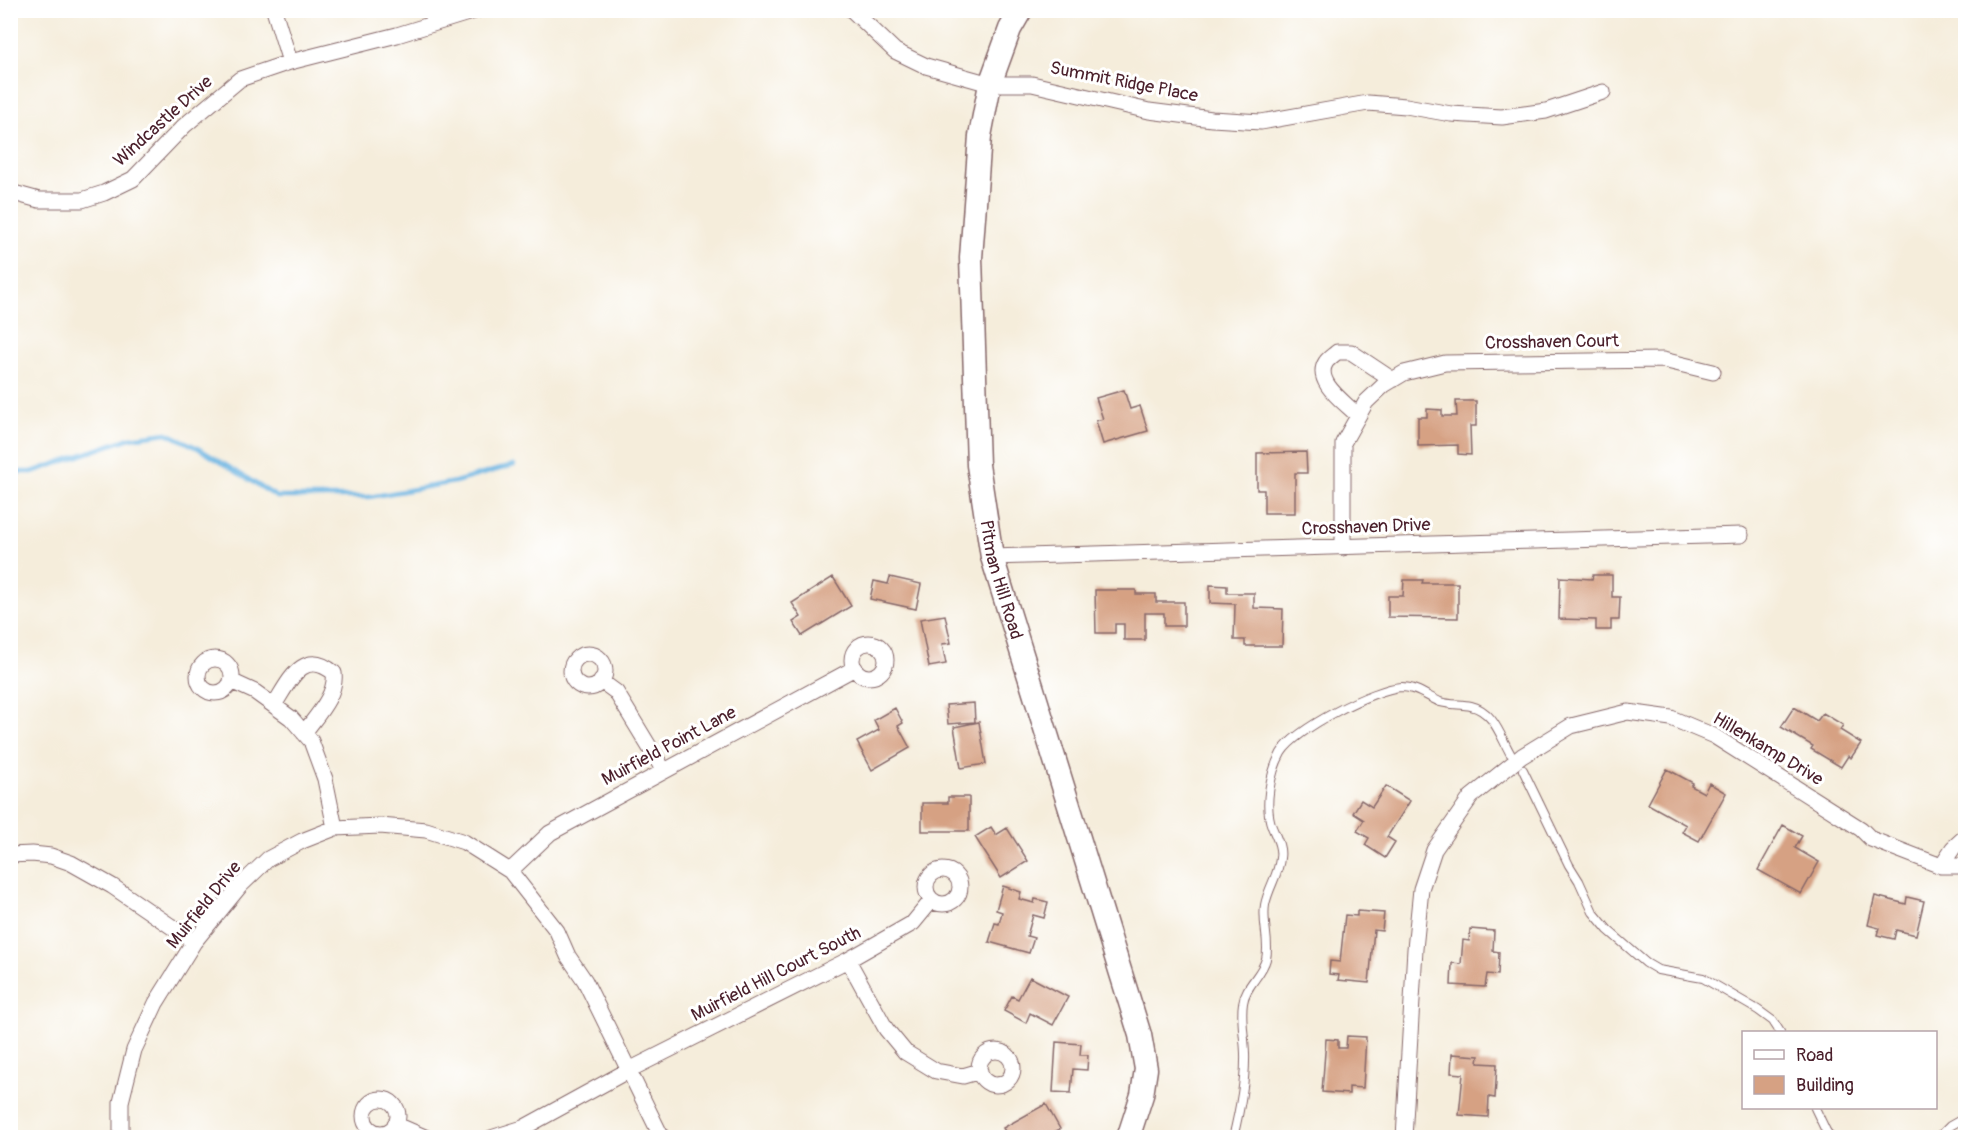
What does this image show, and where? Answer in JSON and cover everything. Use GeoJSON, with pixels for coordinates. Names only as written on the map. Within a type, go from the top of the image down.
{"type":"FeatureCollection","features":[{"type":"Feature","properties":{"kind":"street"},"geometry":{"type":"LineString","coordinates":[[274,10],[290,62]]}},
{"type":"Feature","properties":{"kind":"street","name":"Windcastle Drive"},"geometry":{"type":"LineString","coordinates":[[10,192],[39,200],[82,200],[104,193],[133,179],[184,126],[240,79],[290,62],[397,35],[478,10]]}},
{"type":"Feature","properties":{"kind":"street"},"geometry":{"type":"LineString","coordinates":[[852,10],[895,51],[926,66],[990,84]]}},
{"type":"Feature","properties":{"kind":"street","name":"Pitman Hill Road"},"geometry":{"type":"LineString","coordinates":[[1021,10],[1010,30],[990,84],[980,136],[971,258],[978,465],[992,557],[1136,1018],[1146,1069],[1142,1095],[1128,1137]]}},
{"type":"Feature","properties":{"kind":"street","name":"Summit Ridge Place"},"geometry":{"type":"LineString","coordinates":[[990,84],[1032,84],[1149,111],[1212,119],[1261,122],[1368,103],[1406,106],[1451,114],[1502,117],[1546,111],[1603,92]]}},
{"type":"Feature","properties":{"kind":"street"},"geometry":{"type":"LineString","coordinates":[[1358,416],[1330,390],[1323,378],[1325,363],[1337,351],[1351,352],[1393,380]]}},
{"type":"Feature","properties":{"kind":"street","name":"Crosshaven Court"},"geometry":{"type":"LineString","coordinates":[[1343,548],[1343,443],[1366,402],[1384,385],[1404,374],[1445,363],[1663,360],[1713,372]]}},
{"type":"Feature","properties":{"kind":"street","name":"Crosshaven Drive"},"geometry":{"type":"LineString","coordinates":[[992,557],[1741,536]]}},
{"type":"Feature","properties":{"kind":"street"},"geometry":{"type":"LineString","coordinates":[[274,705],[296,673],[308,663],[321,664],[334,673],[333,687],[323,707],[304,733]]}},
{"type":"Feature","properties":{"kind":"street","name":"Muirfield Point Lane"},"geometry":{"type":"LineString","coordinates":[[510,871],[550,833],[855,668]]}},
{"type":"Feature","properties":{"kind":"street"},"geometry":{"type":"LineString","coordinates":[[231,681],[274,705],[291,718],[311,741],[325,779],[335,828]]}},
{"type":"Feature","properties":{"kind":"street"},"geometry":{"type":"LineString","coordinates":[[601,681],[616,692],[664,771]]}},
{"type":"Feature","properties":{"kind":"street","name":"Hillenkamp Drive"},"geometry":{"type":"LineString","coordinates":[[1404,1137],[1415,949],[1421,889],[1434,850],[1471,797],[1522,756],[1571,726],[1628,712],[1671,718],[1714,736],[1861,829],[1870,839],[1941,866],[1965,867]]}},
{"type":"Feature","properties":{"kind":"street","name":"Muirfield Drive"},"geometry":{"type":"LineString","coordinates":[[121,1137],[121,1102],[134,1050],[156,1003],[194,942],[240,885],[268,859],[302,841],[335,828],[380,826],[426,830],[464,842],[510,871],[557,931],[568,956],[585,981],[662,1137]]}},
{"type":"Feature","properties":{"kind":"street"},"geometry":{"type":"LineString","coordinates":[[1941,866],[1953,848],[1965,836]]}},
{"type":"Feature","properties":{"kind":"street"},"geometry":{"type":"LineString","coordinates":[[10,855],[51,856],[71,863],[112,886],[194,942]]}},
{"type":"Feature","properties":{"kind":"street","name":"Muirfield Hill Court South"},"geometry":{"type":"LineString","coordinates":[[491,1137],[523,1128],[629,1070],[848,960],[914,923],[932,900]]}},
{"type":"Feature","properties":{"kind":"street"},"geometry":{"type":"LineString","coordinates":[[848,960],[883,1024],[905,1052],[936,1071],[963,1076],[980,1071]]}},
{"type":"Feature","properties":{"kind":"street"},"geometry":{"type":"LineString","coordinates":[[395,1124],[427,1137]]}},
{"type":"Feature","properties":{"kind":"lane"},"geometry":{"type":"LineString","coordinates":[[1233,1137],[1245,1064],[1243,999],[1266,959],[1264,907],[1281,857],[1268,814],[1269,800],[1275,766],[1287,744],[1319,722],[1378,692],[1407,687],[1443,703],[1472,706],[1483,710],[1492,718],[1510,753]]}},
{"type":"Feature","properties":{"kind":"lane"},"geometry":{"type":"LineString","coordinates":[[1522,770],[1593,912],[1608,930],[1646,963],[1658,970],[1703,978],[1734,994],[1773,1021],[1779,1031]]}},
{"type":"Feature","properties":{"kind":"lane"},"geometry":{"type":"LineString","coordinates":[[1816,1109],[1831,1137]]}},
{"type":"Feature","properties":{"kind":"lane"},"geometry":{"type":"LineString","coordinates":[[1938,1137],[1965,1117]]}},
{"type":"Feature","properties":{"kind":"building"},"geometry":{"type":"Polygon","coordinates":[[[1124,390],[1130,409],[1140,406],[1148,431],[1103,444],[1096,421],[1103,419],[1096,398],[1124,390]]]}},
{"type":"Feature","properties":{"kind":"building"},"geometry":{"type":"Polygon","coordinates":[[[1456,401],[1476,401],[1476,426],[1470,426],[1471,455],[1458,454],[1458,445],[1418,446],[1418,417],[1427,417],[1427,409],[1442,410],[1442,416],[1457,416],[1456,401]]]}},
{"type":"Feature","properties":{"kind":"building"},"geometry":{"type":"Polygon","coordinates":[[[1306,452],[1307,473],[1295,473],[1295,513],[1264,513],[1264,490],[1257,490],[1257,453],[1306,452]]]}},
{"type":"Feature","properties":{"kind":"building"},"geometry":{"type":"Polygon","coordinates":[[[1593,575],[1612,575],[1612,597],[1620,597],[1619,620],[1611,620],[1611,630],[1596,630],[1596,620],[1559,619],[1560,577],[1592,579],[1593,575]]]}},
{"type":"Feature","properties":{"kind":"building"},"geometry":{"type":"Polygon","coordinates":[[[833,577],[851,606],[802,636],[793,622],[801,617],[792,603],[833,577]]]}},
{"type":"Feature","properties":{"kind":"building"},"geometry":{"type":"Polygon","coordinates":[[[890,577],[921,584],[916,609],[870,599],[874,581],[888,584],[890,577]]]}},
{"type":"Feature","properties":{"kind":"building"},"geometry":{"type":"Polygon","coordinates":[[[1404,580],[1423,580],[1422,583],[1458,583],[1458,618],[1388,617],[1388,596],[1403,596],[1404,580]]]}},
{"type":"Feature","properties":{"kind":"building"},"geometry":{"type":"Polygon","coordinates":[[[1210,585],[1227,586],[1227,593],[1254,593],[1254,608],[1283,609],[1282,646],[1245,646],[1245,640],[1234,640],[1235,604],[1210,603],[1210,585]]]}},
{"type":"Feature","properties":{"kind":"building"},"geometry":{"type":"Polygon","coordinates":[[[1095,590],[1136,590],[1136,594],[1156,594],[1156,602],[1184,602],[1184,626],[1164,626],[1164,613],[1145,613],[1145,640],[1124,640],[1124,624],[1115,624],[1115,633],[1096,633],[1095,590]]]}},
{"type":"Feature","properties":{"kind":"building"},"geometry":{"type":"Polygon","coordinates":[[[945,615],[951,643],[942,644],[946,664],[929,667],[920,619],[945,615]]]}},
{"type":"Feature","properties":{"kind":"building"},"geometry":{"type":"Polygon","coordinates":[[[974,703],[975,722],[948,724],[946,705],[974,703]]]}},
{"type":"Feature","properties":{"kind":"building"},"geometry":{"type":"Polygon","coordinates":[[[1794,707],[1817,721],[1823,713],[1843,725],[1840,730],[1861,743],[1851,758],[1848,756],[1841,767],[1811,749],[1813,746],[1781,727],[1794,707]]]}},
{"type":"Feature","properties":{"kind":"building"},"geometry":{"type":"Polygon","coordinates":[[[895,708],[903,723],[898,726],[910,748],[872,770],[857,742],[879,730],[874,720],[895,708]]]}},
{"type":"Feature","properties":{"kind":"building"},"geometry":{"type":"Polygon","coordinates":[[[979,722],[986,764],[961,768],[954,727],[979,722]]]}},
{"type":"Feature","properties":{"kind":"building"},"geometry":{"type":"Polygon","coordinates":[[[1667,769],[1693,783],[1691,786],[1704,793],[1709,783],[1726,793],[1699,841],[1682,832],[1686,825],[1648,804],[1667,769]]]}},
{"type":"Feature","properties":{"kind":"building"},"geometry":{"type":"Polygon","coordinates":[[[1386,786],[1410,801],[1387,837],[1395,842],[1385,858],[1365,845],[1369,838],[1357,831],[1364,820],[1353,813],[1361,800],[1372,807],[1386,786]]]}},
{"type":"Feature","properties":{"kind":"building"},"geometry":{"type":"Polygon","coordinates":[[[948,797],[969,797],[969,831],[922,831],[922,803],[948,803],[948,797]]]}},
{"type":"Feature","properties":{"kind":"building"},"geometry":{"type":"Polygon","coordinates":[[[1783,825],[1802,836],[1795,848],[1819,862],[1801,894],[1758,870],[1783,825]]]}},
{"type":"Feature","properties":{"kind":"building"},"geometry":{"type":"Polygon","coordinates":[[[991,827],[996,835],[1007,828],[1028,861],[1001,878],[975,837],[991,827]]]}},
{"type":"Feature","properties":{"kind":"building"},"geometry":{"type":"Polygon","coordinates":[[[1003,886],[1021,892],[1019,899],[1034,903],[1035,899],[1048,902],[1044,918],[1033,915],[1027,936],[1034,938],[1029,953],[989,942],[995,923],[999,924],[1002,912],[996,910],[1003,886]]]}},
{"type":"Feature","properties":{"kind":"building"},"geometry":{"type":"Polygon","coordinates":[[[1875,896],[1906,904],[1907,897],[1924,901],[1916,935],[1896,930],[1894,939],[1877,935],[1879,928],[1868,925],[1875,896]]]}},
{"type":"Feature","properties":{"kind":"building"},"geometry":{"type":"Polygon","coordinates":[[[1357,911],[1384,913],[1382,931],[1374,930],[1369,983],[1338,980],[1339,975],[1329,974],[1330,961],[1340,962],[1345,915],[1357,916],[1357,911]]]}},
{"type":"Feature","properties":{"kind":"building"},"geometry":{"type":"Polygon","coordinates":[[[1470,929],[1494,931],[1493,951],[1499,952],[1498,975],[1487,974],[1485,987],[1451,985],[1452,963],[1461,964],[1463,940],[1469,941],[1470,929]]]}},
{"type":"Feature","properties":{"kind":"building"},"geometry":{"type":"Polygon","coordinates":[[[1030,977],[1068,997],[1053,1025],[1030,1013],[1026,1023],[1004,1011],[1012,996],[1018,999],[1030,977]]]}},
{"type":"Feature","properties":{"kind":"building"},"geometry":{"type":"Polygon","coordinates":[[[1347,1036],[1366,1037],[1363,1088],[1349,1087],[1349,1094],[1322,1092],[1326,1039],[1338,1040],[1338,1048],[1346,1048],[1347,1036]]]}},
{"type":"Feature","properties":{"kind":"building"},"geometry":{"type":"Polygon","coordinates":[[[1056,1042],[1081,1044],[1080,1055],[1088,1055],[1087,1070],[1073,1069],[1071,1093],[1053,1092],[1056,1042]]]}},
{"type":"Feature","properties":{"kind":"building"},"geometry":{"type":"Polygon","coordinates":[[[1452,1054],[1479,1056],[1478,1063],[1497,1064],[1495,1098],[1489,1097],[1488,1117],[1459,1115],[1463,1074],[1451,1073],[1452,1054]]]}},
{"type":"Feature","properties":{"kind":"building"},"geometry":{"type":"Polygon","coordinates":[[[1046,1104],[1060,1129],[1052,1133],[1054,1138],[1009,1138],[1003,1128],[1046,1104]]]}},
{"type":"Feature","properties":{"kind":"waterway"},"geometry":{"type":"LineString","coordinates":[[10,472],[32,472],[130,438],[167,433],[198,448],[277,497],[369,497],[455,482],[514,465]]}}]}
